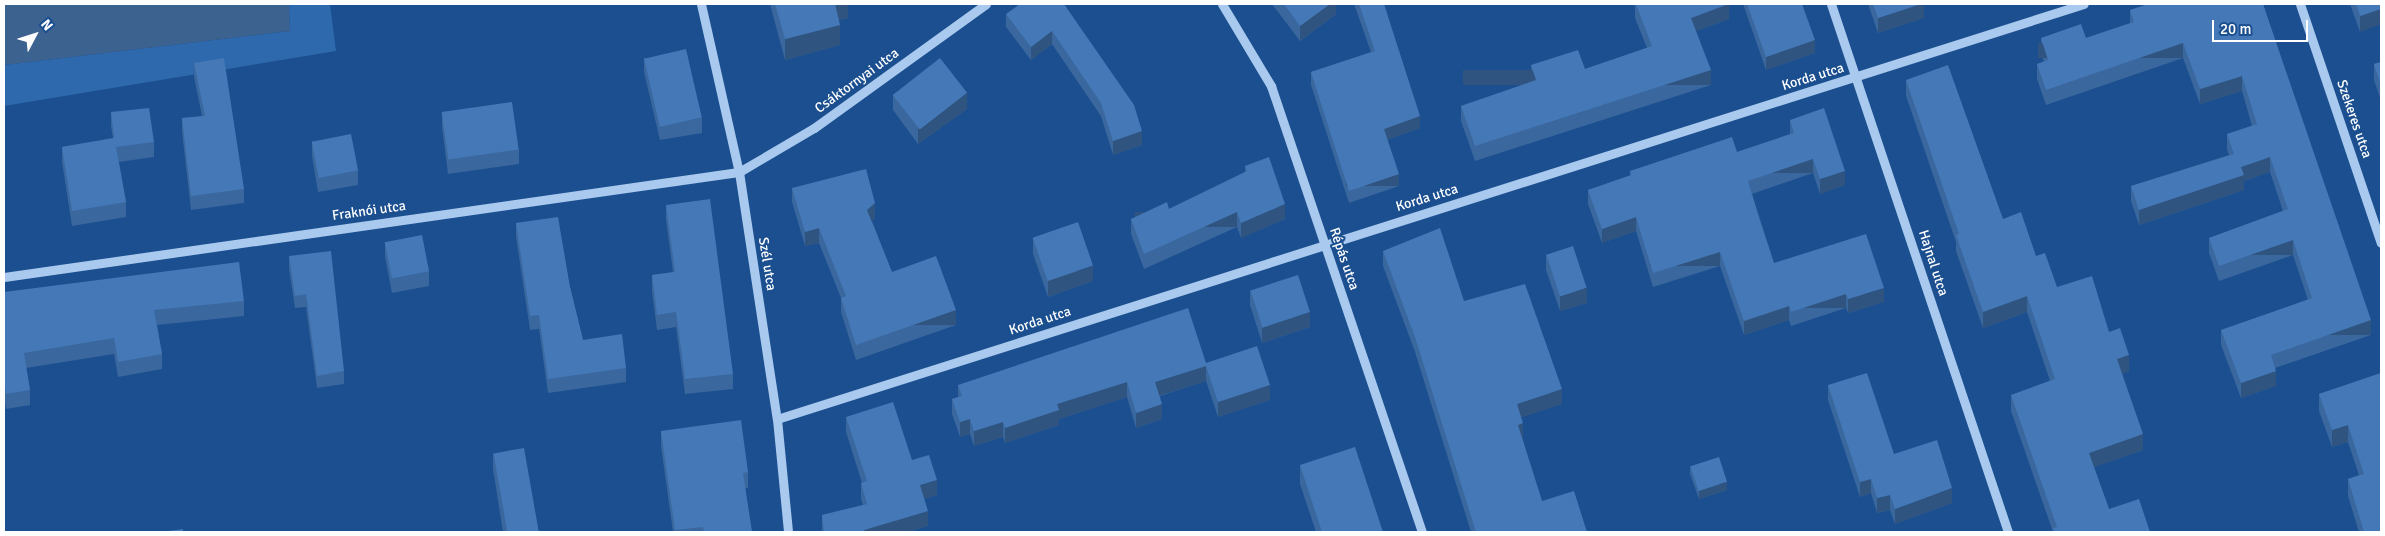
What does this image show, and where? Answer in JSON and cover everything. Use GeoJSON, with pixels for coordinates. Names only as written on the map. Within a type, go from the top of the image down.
{"type":"FeatureCollection","features":[{"type":"Feature","properties":{"kind":"street","name":"Szél utca"},"geometry":{"type":"LineString","coordinates":[[700,4],[739,172],[778,419],[788,532]]}},
{"type":"Feature","properties":{"kind":"street","name":"Csáktornyai utca"},"geometry":{"type":"LineString","coordinates":[[739,172],[814,128],[986,4]]}},
{"type":"Feature","properties":{"kind":"street","name":"Répás utca"},"geometry":{"type":"LineString","coordinates":[[1222,4],[1271,86],[1422,532]]}},
{"type":"Feature","properties":{"kind":"street","name":"Hajnal utca"},"geometry":{"type":"LineString","coordinates":[[1830,4],[2008,532]]}},
{"type":"Feature","properties":{"kind":"street","name":"Korda utca"},"geometry":{"type":"LineString","coordinates":[[778,419],[2084,4]]}},
{"type":"Feature","properties":{"kind":"street","name":"Szekeres utca"},"geometry":{"type":"LineString","coordinates":[[2300,4],[2381,243]]}},
{"type":"Feature","properties":{"kind":"street","name":"Fraknói utca"},"geometry":{"type":"LineString","coordinates":[[4,277],[739,172]]}},
{"type":"Feature","properties":{"kind":"shaded area"},"geometry":{"type":"Polygon","coordinates":[[[4,4],[289,4],[290,31],[4,65],[4,4]]]}},
{"type":"Feature","properties":{"kind":"shaded area"},"geometry":{"type":"Polygon","coordinates":[[[289,4],[330,4],[336,51],[4,106],[4,65],[290,31],[289,4]]]}},
{"type":"Feature","properties":{"kind":"building"},"geometry":{"type":"Polygon","coordinates":[[[775,4],[835,4],[840,25],[785,39],[775,4]]]}},
{"type":"Feature","properties":{"kind":"building"},"geometry":{"type":"Polygon","coordinates":[[[1020,4],[1064,4],[1134,105],[1142,131],[1113,141],[1101,103],[1052,31],[1031,47],[1006,14],[1020,4]]]}},
{"type":"Feature","properties":{"kind":"building"},"geometry":{"type":"Polygon","coordinates":[[[1284,4],[1330,4],[1300,26],[1284,4]]]}},
{"type":"Feature","properties":{"kind":"building"},"geometry":{"type":"Polygon","coordinates":[[[1359,4],[1384,4],[1420,116],[1384,129],[1399,174],[1349,191],[1311,72],[1375,51],[1359,4]]]}},
{"type":"Feature","properties":{"kind":"building"},"geometry":{"type":"Polygon","coordinates":[[[1636,4],[1729,4],[1691,18],[1711,70],[1475,146],[1461,106],[1536,80],[1531,65],[1578,50],[1585,69],[1652,46],[1636,4]]]}},
{"type":"Feature","properties":{"kind":"building"},"geometry":{"type":"Polygon","coordinates":[[[1747,4],[1802,4],[1815,40],[1766,57],[1747,4]]]}},
{"type":"Feature","properties":{"kind":"building"},"geometry":{"type":"Polygon","coordinates":[[[1873,4],[1921,4],[1878,18],[1873,4]]]}},
{"type":"Feature","properties":{"kind":"building"},"geometry":{"type":"Polygon","coordinates":[[[2148,4],[2263,4],[2371,320],[2271,355],[2276,371],[2241,383],[2221,330],[2312,298],[2293,240],[2219,266],[2209,238],[2288,209],[2270,157],[2241,167],[2244,175],[2139,210],[2131,186],[2234,154],[2227,134],[2257,124],[2242,76],[2200,89],[2183,43],[2046,90],[2037,64],[2048,60],[2041,38],[2081,24],[2086,38],[2134,22],[2130,10],[2148,4]]]}},
{"type":"Feature","properties":{"kind":"building"},"geometry":{"type":"Polygon","coordinates":[[[2356,4],[2381,4],[2381,9],[2360,16],[2356,4]]]}},
{"type":"Feature","properties":{"kind":"building"},"geometry":{"type":"Polygon","coordinates":[[[686,49],[702,117],[660,127],[644,59],[686,49]]]}},
{"type":"Feature","properties":{"kind":"building"},"geometry":{"type":"Polygon","coordinates":[[[224,58],[244,189],[191,196],[182,118],[205,116],[194,63],[224,58]]]}},
{"type":"Feature","properties":{"kind":"building"},"geometry":{"type":"Polygon","coordinates":[[[940,58],[967,93],[920,130],[893,95],[940,58]]]}},
{"type":"Feature","properties":{"kind":"building"},"geometry":{"type":"Polygon","coordinates":[[[2381,62],[2381,85],[2374,64],[2381,62]]]}},
{"type":"Feature","properties":{"kind":"building"},"geometry":{"type":"Polygon","coordinates":[[[1948,65],[2003,219],[2021,212],[2036,256],[2045,253],[2057,287],[2092,276],[2109,332],[2120,328],[2129,355],[2117,359],[2143,434],[2089,453],[2109,509],[2139,499],[2150,532],[2055,532],[2053,528],[2057,527],[2011,395],[2055,379],[2027,296],[1983,312],[1956,235],[1959,234],[1906,80],[1948,65]]]}},
{"type":"Feature","properties":{"kind":"building"},"geometry":{"type":"Polygon","coordinates":[[[512,102],[519,150],[448,159],[442,112],[512,102]]]}},
{"type":"Feature","properties":{"kind":"building"},"geometry":{"type":"Polygon","coordinates":[[[149,108],[154,142],[116,147],[126,202],[72,211],[62,147],[114,138],[111,112],[149,108]]]}},
{"type":"Feature","properties":{"kind":"building"},"geometry":{"type":"Polygon","coordinates":[[[1824,108],[1845,171],[1820,179],[1813,159],[1748,181],[1774,263],[1866,234],[1884,288],[1848,299],[1846,294],[1791,312],[1789,306],[1744,321],[1720,252],[1653,273],[1636,217],[1602,229],[1588,190],[1631,175],[1630,171],[1732,137],[1737,152],[1794,133],[1790,120],[1824,108]]]}},
{"type":"Feature","properties":{"kind":"building"},"geometry":{"type":"Polygon","coordinates":[[[351,134],[358,170],[319,178],[312,142],[351,134]]]}},
{"type":"Feature","properties":{"kind":"building"},"geometry":{"type":"Polygon","coordinates":[[[1269,157],[1285,204],[1241,223],[1237,212],[1144,254],[1131,219],[1167,202],[1169,209],[1247,171],[1245,166],[1269,157]]]}},
{"type":"Feature","properties":{"kind":"building"},"geometry":{"type":"Polygon","coordinates":[[[866,169],[875,203],[867,210],[892,272],[936,256],[956,310],[856,345],[841,298],[846,296],[819,228],[805,232],[792,188],[866,169]]]}},
{"type":"Feature","properties":{"kind":"building"},"geometry":{"type":"Polygon","coordinates":[[[710,199],[733,374],[685,379],[676,312],[657,315],[652,275],[675,272],[666,205],[710,199]]]}},
{"type":"Feature","properties":{"kind":"building"},"geometry":{"type":"Polygon","coordinates":[[[558,217],[570,287],[583,340],[622,334],[626,368],[548,379],[539,315],[530,316],[516,223],[558,217]]]}},
{"type":"Feature","properties":{"kind":"building"},"geometry":{"type":"Polygon","coordinates":[[[1078,222],[1093,265],[1048,281],[1033,238],[1078,222]]]}},
{"type":"Feature","properties":{"kind":"building"},"geometry":{"type":"Polygon","coordinates":[[[1440,228],[1464,301],[1525,284],[1562,389],[1517,404],[1523,423],[1518,425],[1542,501],[1574,491],[1587,532],[1476,532],[1415,337],[1383,251],[1440,228]]]}},
{"type":"Feature","properties":{"kind":"building"},"geometry":{"type":"Polygon","coordinates":[[[422,235],[429,271],[392,279],[385,242],[422,235]]]}},
{"type":"Feature","properties":{"kind":"building"},"geometry":{"type":"Polygon","coordinates":[[[1573,246],[1587,288],[1560,296],[1546,255],[1573,246]]]}},
{"type":"Feature","properties":{"kind":"building"},"geometry":{"type":"Polygon","coordinates":[[[331,251],[344,371],[317,376],[306,294],[295,296],[289,256],[331,251]]]}},
{"type":"Feature","properties":{"kind":"building"},"geometry":{"type":"Polygon","coordinates":[[[239,262],[244,301],[154,310],[162,354],[118,362],[114,338],[24,353],[30,390],[6,394],[4,382],[4,292],[239,262]]]}},
{"type":"Feature","properties":{"kind":"building"},"geometry":{"type":"Polygon","coordinates":[[[1298,275],[1310,312],[1262,328],[1250,290],[1298,275]]]}},
{"type":"Feature","properties":{"kind":"building"},"geometry":{"type":"Polygon","coordinates":[[[1188,308],[1206,363],[1257,346],[1270,385],[1218,402],[1206,366],[1155,382],[1162,404],[1136,413],[1127,382],[1057,404],[1059,410],[1005,428],[1003,422],[974,431],[970,419],[960,422],[952,399],[962,396],[958,385],[1188,308]]]}},
{"type":"Feature","properties":{"kind":"building"},"geometry":{"type":"Polygon","coordinates":[[[1867,373],[1894,454],[1937,440],[1952,488],[1895,509],[1890,495],[1877,498],[1871,479],[1860,482],[1828,385],[1867,373]]]}},
{"type":"Feature","properties":{"kind":"building"},"geometry":{"type":"Polygon","coordinates":[[[2381,373],[2381,532],[2364,532],[2348,479],[2364,474],[2348,425],[2332,430],[2319,394],[2381,373]]]}},
{"type":"Feature","properties":{"kind":"building"},"geometry":{"type":"Polygon","coordinates":[[[893,402],[912,460],[929,455],[937,480],[920,485],[928,511],[864,530],[864,532],[824,532],[822,515],[867,504],[861,483],[867,481],[846,417],[893,402]]]}},
{"type":"Feature","properties":{"kind":"building"},"geometry":{"type":"Polygon","coordinates":[[[741,420],[748,472],[743,473],[752,532],[704,532],[703,527],[675,530],[661,431],[741,420]]]}},
{"type":"Feature","properties":{"kind":"building"},"geometry":{"type":"Polygon","coordinates":[[[1355,447],[1383,532],[1322,532],[1300,465],[1355,447]]]}},
{"type":"Feature","properties":{"kind":"building"},"geometry":{"type":"Polygon","coordinates":[[[524,448],[539,532],[507,532],[493,453],[524,448]]]}},
{"type":"Feature","properties":{"kind":"building"},"geometry":{"type":"Polygon","coordinates":[[[1719,457],[1727,482],[1699,491],[1690,466],[1719,457]]]}},
{"type":"Feature","properties":{"kind":"building"},"geometry":{"type":"Polygon","coordinates":[[[183,529],[183,532],[161,532],[183,529]]]}}]}
